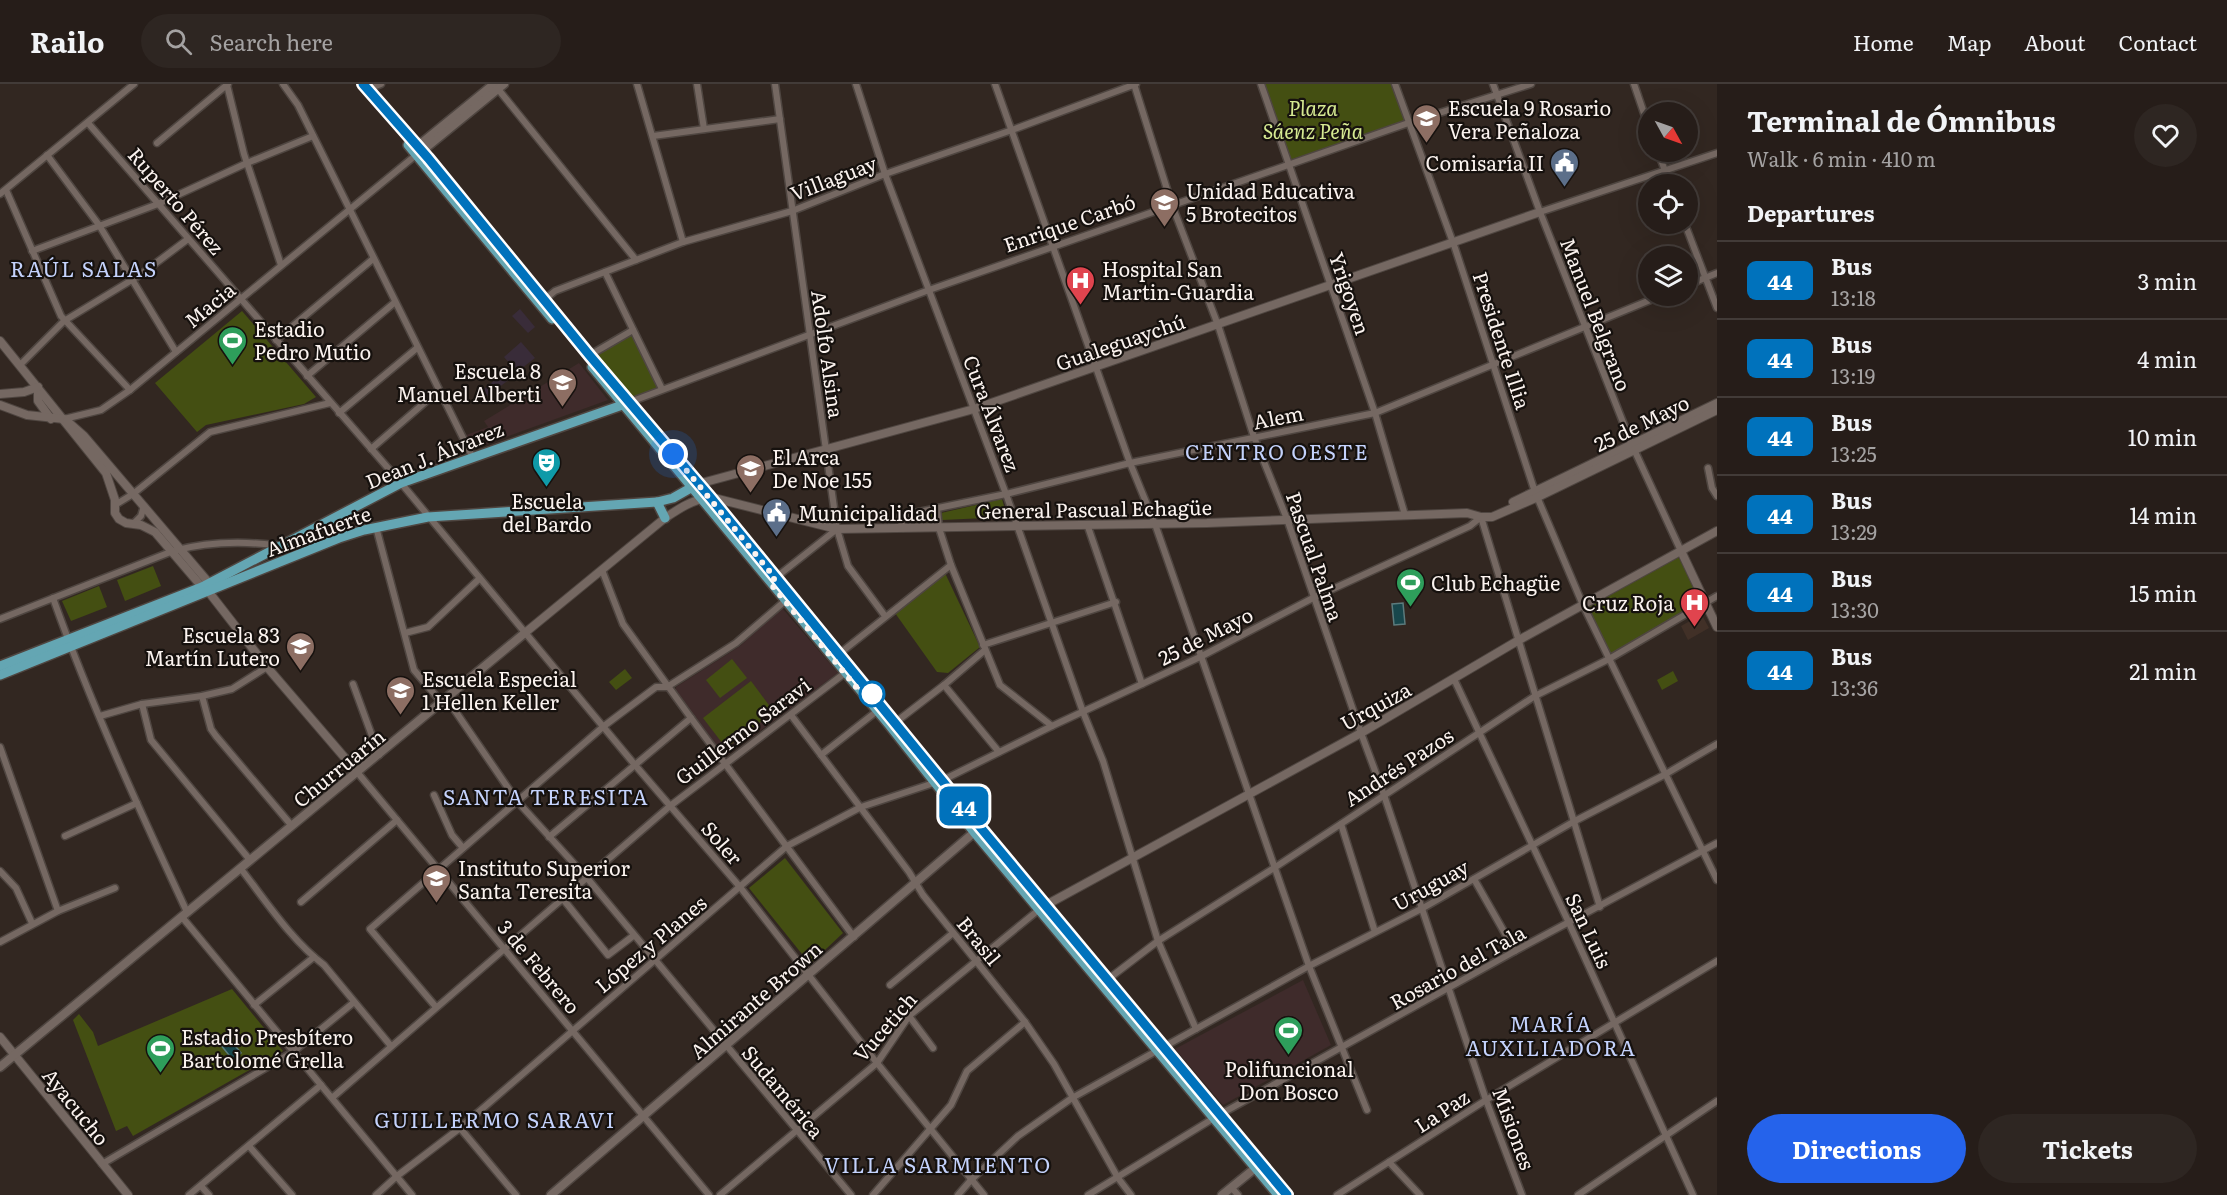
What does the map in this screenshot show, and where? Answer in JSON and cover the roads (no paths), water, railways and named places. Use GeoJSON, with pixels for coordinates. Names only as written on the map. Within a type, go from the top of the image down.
{"type":"FeatureCollection","features":[{"type":"Feature","properties":{"kind":"main road"},"geometry":{"type":"LineString","coordinates":[[356,84],[417,151],[544,300],[626,404]]}},
{"type":"Feature","properties":{"kind":"main road"},"geometry":{"type":"LineString","coordinates":[[417,151],[499,86]]}},
{"type":"Feature","properties":{"kind":"main road"},"geometry":{"type":"LineString","coordinates":[[366,87],[694,486],[710,497],[785,601],[877,711],[893,724]]}},
{"type":"Feature","properties":{"kind":"main road","name":"Dean J. Álvarez"},"geometry":{"type":"LineString","coordinates":[[206,587],[401,483],[472,456],[626,404]]}},
{"type":"Feature","properties":{"kind":"main road"},"geometry":{"type":"LineString","coordinates":[[694,486],[699,499],[839,654],[977,830],[1107,980],[1161,1049]]}},
{"type":"Feature","properties":{"kind":"main road","name":"Almafuerte"},"geometry":{"type":"LineString","coordinates":[[0,675],[206,587],[375,527],[429,517],[657,502],[674,498],[694,486]]}},
{"type":"Feature","properties":{"kind":"main road"},"geometry":{"type":"LineString","coordinates":[[657,502],[665,518]]}},
{"type":"Feature","properties":{"kind":"main road","name":"Churruarín"},"geometry":{"type":"LineString","coordinates":[[0,1066],[526,632]]}},
{"type":"Feature","properties":{"kind":"main road","name":"Almafuerte"},"geometry":{"type":"LineString","coordinates":[[0,666],[69,644]]}},
{"type":"Feature","properties":{"kind":"main road","name":"Almirante Brown"},"geometry":{"type":"LineString","coordinates":[[551,1195],[977,830]]}},
{"type":"Feature","properties":{"kind":"main road"},"geometry":{"type":"LineString","coordinates":[[1043,907],[1258,1166],[1287,1195]]}},
{"type":"Feature","properties":{"kind":"main road"},"geometry":{"type":"LineString","coordinates":[[1222,1195],[1258,1166]]}},
{"type":"Feature","properties":{"kind":"main road"},"geometry":{"type":"LineString","coordinates":[[1258,1166],[1278,1195]]}},
{"type":"Feature","properties":{"kind":"street"},"geometry":{"type":"LineString","coordinates":[[130,390],[64,321],[3,192],[134,84]]}},
{"type":"Feature","properties":{"kind":"street"},"geometry":{"type":"LineString","coordinates":[[157,143],[228,84],[247,163],[281,265]]}},
{"type":"Feature","properties":{"kind":"street"},"geometry":{"type":"LineString","coordinates":[[283,84],[298,105],[394,303],[472,456]]}},
{"type":"Feature","properties":{"kind":"street"},"geometry":{"type":"LineString","coordinates":[[366,87],[381,84]]}},
{"type":"Feature","properties":{"kind":"street"},"geometry":{"type":"LineString","coordinates":[[637,84],[683,242]]}},
{"type":"Feature","properties":{"kind":"street"},"geometry":{"type":"LineString","coordinates":[[696,84],[704,129]]}},
{"type":"Feature","properties":{"kind":"street","name":"Adolfo Alsina"},"geometry":{"type":"LineString","coordinates":[[775,84],[837,529],[848,566],[885,616]]}},
{"type":"Feature","properties":{"kind":"street","name":"Cura Álvarez"},"geometry":{"type":"LineString","coordinates":[[856,84],[885,174],[1006,494],[1051,624],[1103,761],[1158,941],[1196,1029]]}},
{"type":"Feature","properties":{"kind":"street"},"geometry":{"type":"LineString","coordinates":[[995,84],[1130,462],[1155,524],[1309,966],[1366,1110]]}},
{"type":"Feature","properties":{"kind":"street","name":"Villaguay"},"geometry":{"type":"LineString","coordinates":[[544,300],[555,291],[683,242],[792,211],[885,174],[1134,84]]}},
{"type":"Feature","properties":{"kind":"street","name":"Pascual Palma"},"geometry":{"type":"LineString","coordinates":[[1134,84],[1172,205],[1218,325],[1254,437],[1287,519],[1360,733]]}},
{"type":"Feature","properties":{"kind":"street","name":"Yrigoyen"},"geometry":{"type":"LineString","coordinates":[[1261,84],[1375,413],[1405,515]]}},
{"type":"Feature","properties":{"kind":"street","name":"Presidente Illia"},"geometry":{"type":"LineString","coordinates":[[1395,84],[1452,242],[1536,495],[1583,605],[1717,880]]}},
{"type":"Feature","properties":{"kind":"street","name":"Manuel Belgrano"},"geometry":{"type":"LineString","coordinates":[[1493,84],[1540,213],[1633,448],[1681,551]]}},
{"type":"Feature","properties":{"kind":"street","name":"Enrique Carbó"},"geometry":{"type":"LineString","coordinates":[[626,404],[810,337],[929,290],[1409,123],[1531,84]]}},
{"type":"Feature","properties":{"kind":"street"},"geometry":{"type":"LineString","coordinates":[[1634,84],[1640,102]]}},
{"type":"Feature","properties":{"kind":"street"},"geometry":{"type":"LineString","coordinates":[[499,86],[636,260]]}},
{"type":"Feature","properties":{"kind":"street"},"geometry":{"type":"LineString","coordinates":[[653,136],[780,119]]}},
{"type":"Feature","properties":{"kind":"street","name":"Ruperto Pérez"},"geometry":{"type":"LineString","coordinates":[[88,123],[429,517]]}},
{"type":"Feature","properties":{"kind":"street"},"geometry":{"type":"LineString","coordinates":[[32,251],[158,204],[313,136]]}},
{"type":"Feature","properties":{"kind":"street","name":"Macia"},"geometry":{"type":"LineString","coordinates":[[0,405],[27,415],[51,419],[64,419],[101,411],[130,390],[417,151]]}},
{"type":"Feature","properties":{"kind":"street","name":"Gualeguaychú"},"geometry":{"type":"LineString","coordinates":[[694,486],[974,409],[1452,242],[1717,153]]}},
{"type":"Feature","properties":{"kind":"street"},"geometry":{"type":"LineString","coordinates":[[47,155],[99,225],[176,352]]}},
{"type":"Feature","properties":{"kind":"street"},"geometry":{"type":"LineString","coordinates":[[1662,162],[1666,174]]}},
{"type":"Feature","properties":{"kind":"street"},"geometry":{"type":"LineString","coordinates":[[1689,234],[1717,308]]}},
{"type":"Feature","properties":{"kind":"street"},"geometry":{"type":"LineString","coordinates":[[20,365],[64,321],[132,281],[188,239]]}},
{"type":"Feature","properties":{"kind":"street"},"geometry":{"type":"LineString","coordinates":[[276,340],[373,259]]}},
{"type":"Feature","properties":{"kind":"street"},"geometry":{"type":"LineString","coordinates":[[605,272],[662,389]]}},
{"type":"Feature","properties":{"kind":"street"},"geometry":{"type":"LineString","coordinates":[[1698,281],[1717,273]]}},
{"type":"Feature","properties":{"kind":"street"},"geometry":{"type":"LineString","coordinates":[[307,376],[394,303]]}},
{"type":"Feature","properties":{"kind":"street","name":"Alem"},"geometry":{"type":"LineString","coordinates":[[903,528],[899,516],[1006,494],[1130,462],[1375,413],[1638,304]]}},
{"type":"Feature","properties":{"kind":"street"},"geometry":{"type":"LineString","coordinates":[[590,356],[633,330]]}},
{"type":"Feature","properties":{"kind":"street"},"geometry":{"type":"LineString","coordinates":[[0,341],[106,473],[116,505],[115,513],[119,519],[155,532],[177,550]]}},
{"type":"Feature","properties":{"kind":"street"},"geometry":{"type":"LineString","coordinates":[[339,413],[417,348]]}},
{"type":"Feature","properties":{"kind":"street"},"geometry":{"type":"LineString","coordinates":[[0,394],[24,392],[38,387]]}},
{"type":"Feature","properties":{"kind":"street"},"geometry":{"type":"LineString","coordinates":[[38,387],[38,401],[51,419]]}},
{"type":"Feature","properties":{"kind":"street"},"geometry":{"type":"LineString","coordinates":[[371,449],[438,391]]}},
{"type":"Feature","properties":{"kind":"street"},"geometry":{"type":"LineString","coordinates":[[116,505],[210,432],[330,403]]}},
{"type":"Feature","properties":{"kind":"street","name":"25 de Mayo"},"geometry":{"type":"LineString","coordinates":[[1633,448],[1717,403]]}},
{"type":"Feature","properties":{"kind":"street","name":"25 de Mayo"},"geometry":{"type":"LineString","coordinates":[[939,781],[1200,657],[1313,598],[1470,526],[1481,517],[1536,495],[1717,410]]}},
{"type":"Feature","properties":{"kind":"street"},"geometry":{"type":"LineString","coordinates":[[64,419],[84,436],[144,506],[177,550]]}},
{"type":"Feature","properties":{"kind":"street"},"geometry":{"type":"LineString","coordinates":[[1708,468],[1712,488],[1717,496]]}},
{"type":"Feature","properties":{"kind":"street","name":"General Pascual Echagüe"},"geometry":{"type":"LineString","coordinates":[[710,497],[837,529],[1155,524],[1467,513],[1481,517]]}},
{"type":"Feature","properties":{"kind":"street","name":"Churruarín"},"geometry":{"type":"LineString","coordinates":[[526,632],[665,518],[680,507],[710,497]]}},
{"type":"Feature","properties":{"kind":"street"},"geometry":{"type":"LineString","coordinates":[[134,523],[141,516],[144,506]]}},
{"type":"Feature","properties":{"kind":"street"},"geometry":{"type":"LineString","coordinates":[[937,509],[939,528],[951,565],[1000,685],[1052,726]]}},
{"type":"Feature","properties":{"kind":"street","name":"Soler"},"geometry":{"type":"LineString","coordinates":[[429,517],[635,765],[740,887],[877,1063],[984,1195]]}},
{"type":"Feature","properties":{"kind":"street"},"geometry":{"type":"LineString","coordinates":[[1481,517],[1600,907]]}},
{"type":"Feature","properties":{"kind":"street"},"geometry":{"type":"LineString","coordinates":[[1087,524],[1116,602],[1142,684]]}},
{"type":"Feature","properties":{"kind":"street","name":"Sudamérica"},"geometry":{"type":"LineString","coordinates":[[375,527],[414,670],[444,701],[516,801],[587,878],[725,1047],[851,1195]]}},
{"type":"Feature","properties":{"kind":"street"},"geometry":{"type":"LineString","coordinates":[[772,580],[837,529]]}},
{"type":"Feature","properties":{"kind":"street","name":"Urquiza"},"geometry":{"type":"LineString","coordinates":[[1043,907],[1360,733],[1519,640],[1717,531]]}},
{"type":"Feature","properties":{"kind":"street"},"geometry":{"type":"LineString","coordinates":[[0,619],[177,550],[253,543],[281,546]]}},
{"type":"Feature","properties":{"kind":"street","name":"3 de Febrero"},"geometry":{"type":"LineString","coordinates":[[177,550],[267,667],[439,869],[709,1195]]}},
{"type":"Feature","properties":{"kind":"street"},"geometry":{"type":"LineString","coordinates":[[1681,551],[1717,627]]}},
{"type":"Feature","properties":{"kind":"street"},"geometry":{"type":"LineString","coordinates":[[839,654],[951,565]]}},
{"type":"Feature","properties":{"kind":"street"},"geometry":{"type":"LineString","coordinates":[[602,570],[624,624],[690,718],[854,937]]}},
{"type":"Feature","properties":{"kind":"street"},"geometry":{"type":"LineString","coordinates":[[405,633],[428,627],[479,579]]}},
{"type":"Feature","properties":{"kind":"street","name":"Andrés Pazos"},"geometry":{"type":"LineString","coordinates":[[1107,980],[1158,941],[1274,868],[1535,696],[1610,659],[1717,596]]}},
{"type":"Feature","properties":{"kind":"street"},"geometry":{"type":"LineString","coordinates":[[52,598],[69,644],[185,915],[254,1005],[333,1097],[412,1195]]}},
{"type":"Feature","properties":{"kind":"street"},"geometry":{"type":"LineString","coordinates":[[436,1007],[370,929],[604,726],[656,687],[668,687],[736,643],[785,601]]}},
{"type":"Feature","properties":{"kind":"street"},"geometry":{"type":"LineString","coordinates":[[893,724],[944,685],[984,648],[1116,602]]}},
{"type":"Feature","properties":{"kind":"street"},"geometry":{"type":"LineString","coordinates":[[100,716],[142,704],[202,696],[232,689],[267,667]]}},
{"type":"Feature","properties":{"kind":"street","name":"Guillermo Saravi"},"geometry":{"type":"LineString","coordinates":[[333,1097],[670,806],[845,673]]}},
{"type":"Feature","properties":{"kind":"street","name":"San Luis"},"geometry":{"type":"LineString","coordinates":[[1454,679],[1694,1195]]}},
{"type":"Feature","properties":{"kind":"street"},"geometry":{"type":"LineString","coordinates":[[353,684],[379,755]]}},
{"type":"Feature","properties":{"kind":"street"},"geometry":{"type":"LineString","coordinates":[[944,685],[999,752]]}},
{"type":"Feature","properties":{"kind":"street"},"geometry":{"type":"LineString","coordinates":[[202,696],[216,736],[292,826]]}},
{"type":"Feature","properties":{"kind":"street"},"geometry":{"type":"LineString","coordinates":[[142,704],[152,740],[250,860]]}},
{"type":"Feature","properties":{"kind":"street"},"geometry":{"type":"LineString","coordinates":[[821,755],[877,711]]}},
{"type":"Feature","properties":{"kind":"street","name":"Brasil"},"geometry":{"type":"LineString","coordinates":[[791,715],[909,872],[915,884],[1025,1022],[1054,1064],[1118,1178],[1131,1195]]}},
{"type":"Feature","properties":{"kind":"street"},"geometry":{"type":"LineString","coordinates":[[549,837],[690,718]]}},
{"type":"Feature","properties":{"kind":"street","name":"Misiones"},"geometry":{"type":"LineString","coordinates":[[1360,733],[1423,908],[1486,1100],[1522,1195]]}},
{"type":"Feature","properties":{"kind":"street","name":"Uruguay"},"geometry":{"type":"LineString","coordinates":[[958,1195],[1017,1136],[1072,1098],[1309,966],[1423,908],[1573,822],[1664,775],[1717,744]]}},
{"type":"Feature","properties":{"kind":"street"},"geometry":{"type":"LineString","coordinates":[[0,747],[58,911]]}},
{"type":"Feature","properties":{"kind":"street","name":"López y Planes"},"geometry":{"type":"LineString","coordinates":[[376,1195],[460,1128],[787,846],[861,807],[939,781]]}},
{"type":"Feature","properties":{"kind":"street"},"geometry":{"type":"LineString","coordinates":[[434,795],[452,835],[463,848]]}},
{"type":"Feature","properties":{"kind":"street"},"geometry":{"type":"LineString","coordinates":[[65,836],[136,803]]}},
{"type":"Feature","properties":{"kind":"street"},"geometry":{"type":"LineString","coordinates":[[301,902],[397,820]]}},
{"type":"Feature","properties":{"kind":"street"},"geometry":{"type":"LineString","coordinates":[[1341,824],[1375,932]]}},
{"type":"Feature","properties":{"kind":"street","name":"Rosario del Tala"},"geometry":{"type":"LineString","coordinates":[[1088,1195],[1217,1117],[1515,951],[1717,843]]}},
{"type":"Feature","properties":{"kind":"street"},"geometry":{"type":"LineString","coordinates":[[241,869],[391,1046]]}},
{"type":"Feature","properties":{"kind":"street"},"geometry":{"type":"LineString","coordinates":[[0,871],[16,888],[32,923]]}},
{"type":"Feature","properties":{"kind":"street"},"geometry":{"type":"LineString","coordinates":[[1474,879],[1515,951]]}},
{"type":"Feature","properties":{"kind":"street"},"geometry":{"type":"LineString","coordinates":[[0,942],[32,923],[115,888]]}},
{"type":"Feature","properties":{"kind":"street"},"geometry":{"type":"LineString","coordinates":[[562,899],[608,955],[633,936]]}},
{"type":"Feature","properties":{"kind":"street","name":"Vucetich"},"geometry":{"type":"LineString","coordinates":[[720,1195],[877,1063],[909,1016],[1043,907]]}},
{"type":"Feature","properties":{"kind":"street"},"geometry":{"type":"LineString","coordinates":[[890,985],[953,933]]}},
{"type":"Feature","properties":{"kind":"street"},"geometry":{"type":"LineString","coordinates":[[254,1005],[314,957]]}},
{"type":"Feature","properties":{"kind":"street","name":"La Paz"},"geometry":{"type":"LineString","coordinates":[[1337,1195],[1486,1100],[1717,961]]}},
{"type":"Feature","properties":{"kind":"street"},"geometry":{"type":"LineString","coordinates":[[102,1164],[293,1052],[353,1002]]}},
{"type":"Feature","properties":{"kind":"street"},"geometry":{"type":"LineString","coordinates":[[909,1016],[933,1048]]}},
{"type":"Feature","properties":{"kind":"street"},"geometry":{"type":"LineString","coordinates":[[873,1195],[951,1105],[968,1071],[1025,1022]]}},
{"type":"Feature","properties":{"kind":"street","name":"Ayacucho"},"geometry":{"type":"LineString","coordinates":[[0,1037],[128,1195]]}},
{"type":"Feature","properties":{"kind":"street"},"geometry":{"type":"LineString","coordinates":[[189,1195],[321,1085]]}},
{"type":"Feature","properties":{"kind":"street"},"geometry":{"type":"LineString","coordinates":[[1578,1195],[1717,1101]]}},
{"type":"Feature","properties":{"kind":"street"},"geometry":{"type":"LineString","coordinates":[[460,1128],[516,1195]]}},
{"type":"Feature","properties":{"kind":"street"},"geometry":{"type":"LineString","coordinates":[[249,1146],[292,1195]]}},
{"type":"Feature","properties":{"kind":"street"},"geometry":{"type":"LineString","coordinates":[[1389,1162],[1420,1195]]}},
{"type":"Feature","properties":{"kind":"street"},"geometry":{"type":"LineString","coordinates":[[201,1185],[209,1195]]}},
{"type":"Feature","properties":{"kind":"street"},"geometry":{"type":"LineString","coordinates":[[1231,1187],[1238,1195]]}},
{"type":"Feature","properties":{"kind":"water"},"geometry":{"type":"Polygon","coordinates":[[[1403,603],[1405,624],[1394,625],[1392,604],[1403,603]]]}},
{"type":"Feature","properties":{"kind":"water"},"geometry":{"type":"Polygon","coordinates":[[[228,1037],[241,1053],[233,1060],[220,1044],[228,1037]]]}},
{"type":"Feature","properties":{"kind":"place","name":"Escuela 9 Rosario Vera Peñaloza"},"geometry":{"type":"Point","coordinates":[1427,144]}},
{"type":"Feature","properties":{"kind":"place","name":"Comisaría II"},"geometry":{"type":"Point","coordinates":[1565,188]}},
{"type":"Feature","properties":{"kind":"place","name":"Unidad Educativa 5 Brotecitos"},"geometry":{"type":"Point","coordinates":[1165,228]}},
{"type":"Feature","properties":{"kind":"place","name":"Hospital San Martin-Guardia"},"geometry":{"type":"Point","coordinates":[1081,306]}},
{"type":"Feature","properties":{"kind":"place","name":"Estadio Pedro Mutio"},"geometry":{"type":"Point","coordinates":[233,366]}},
{"type":"Feature","properties":{"kind":"place","name":"Escuela 8 Manuel Alberti"},"geometry":{"type":"Point","coordinates":[562,408]}},
{"type":"Feature","properties":{"kind":"place","name":"Escuela del Bardo"},"geometry":{"type":"Point","coordinates":[547,488]}},
{"type":"Feature","properties":{"kind":"place","name":"El Arca De Noe 155"},"geometry":{"type":"Point","coordinates":[751,494]}},
{"type":"Feature","properties":{"kind":"place","name":"Municipalidad"},"geometry":{"type":"Point","coordinates":[777,538]}},
{"type":"Feature","properties":{"kind":"place","name":"Club Echagüe"},"geometry":{"type":"Point","coordinates":[1410,608]}},
{"type":"Feature","properties":{"kind":"place","name":"Cruz Roja"},"geometry":{"type":"Point","coordinates":[1695,628]}},
{"type":"Feature","properties":{"kind":"place","name":"Escuela 83 Martín Lutero"},"geometry":{"type":"Point","coordinates":[301,672]}},
{"type":"Feature","properties":{"kind":"place","name":"Escuela Especial 1 Hellen Keller"},"geometry":{"type":"Point","coordinates":[401,716]}},
{"type":"Feature","properties":{"kind":"place","name":"Instituto Superior Santa Teresita"},"geometry":{"type":"Point","coordinates":[437,904]}},
{"type":"Feature","properties":{"kind":"place","name":"Polifuncional Don Bosco"},"geometry":{"type":"Point","coordinates":[1289,1056]}},
{"type":"Feature","properties":{"kind":"place","name":"Estadio Presbítero Bartolomé Grella"},"geometry":{"type":"Point","coordinates":[160,1074]}},
{"type":"Feature","properties":{"kind":"district","name":"RAÚL SALAS"},"geometry":{"type":"Point","coordinates":[84,267]}},
{"type":"Feature","properties":{"kind":"district","name":"CENTRO OESTE"},"geometry":{"type":"Point","coordinates":[1277,450]}},
{"type":"Feature","properties":{"kind":"district","name":"SANTA TERESITA"},"geometry":{"type":"Point","coordinates":[546,795]}},
{"type":"Feature","properties":{"kind":"district","name":"MARÍA AUXILIADORA"},"geometry":{"type":"Point","coordinates":[1551,1034]}},
{"type":"Feature","properties":{"kind":"district","name":"GUILLERMO SARAVI"},"geometry":{"type":"Point","coordinates":[495,1118]}},
{"type":"Feature","properties":{"kind":"district","name":"VILLA SARMIENTO"},"geometry":{"type":"Point","coordinates":[938,1163]}},
{"type":"Feature","properties":{"kind":"park label","name":"Plaza Sáenz Peña"},"geometry":{"type":"Point","coordinates":[1313,118]}}]}
